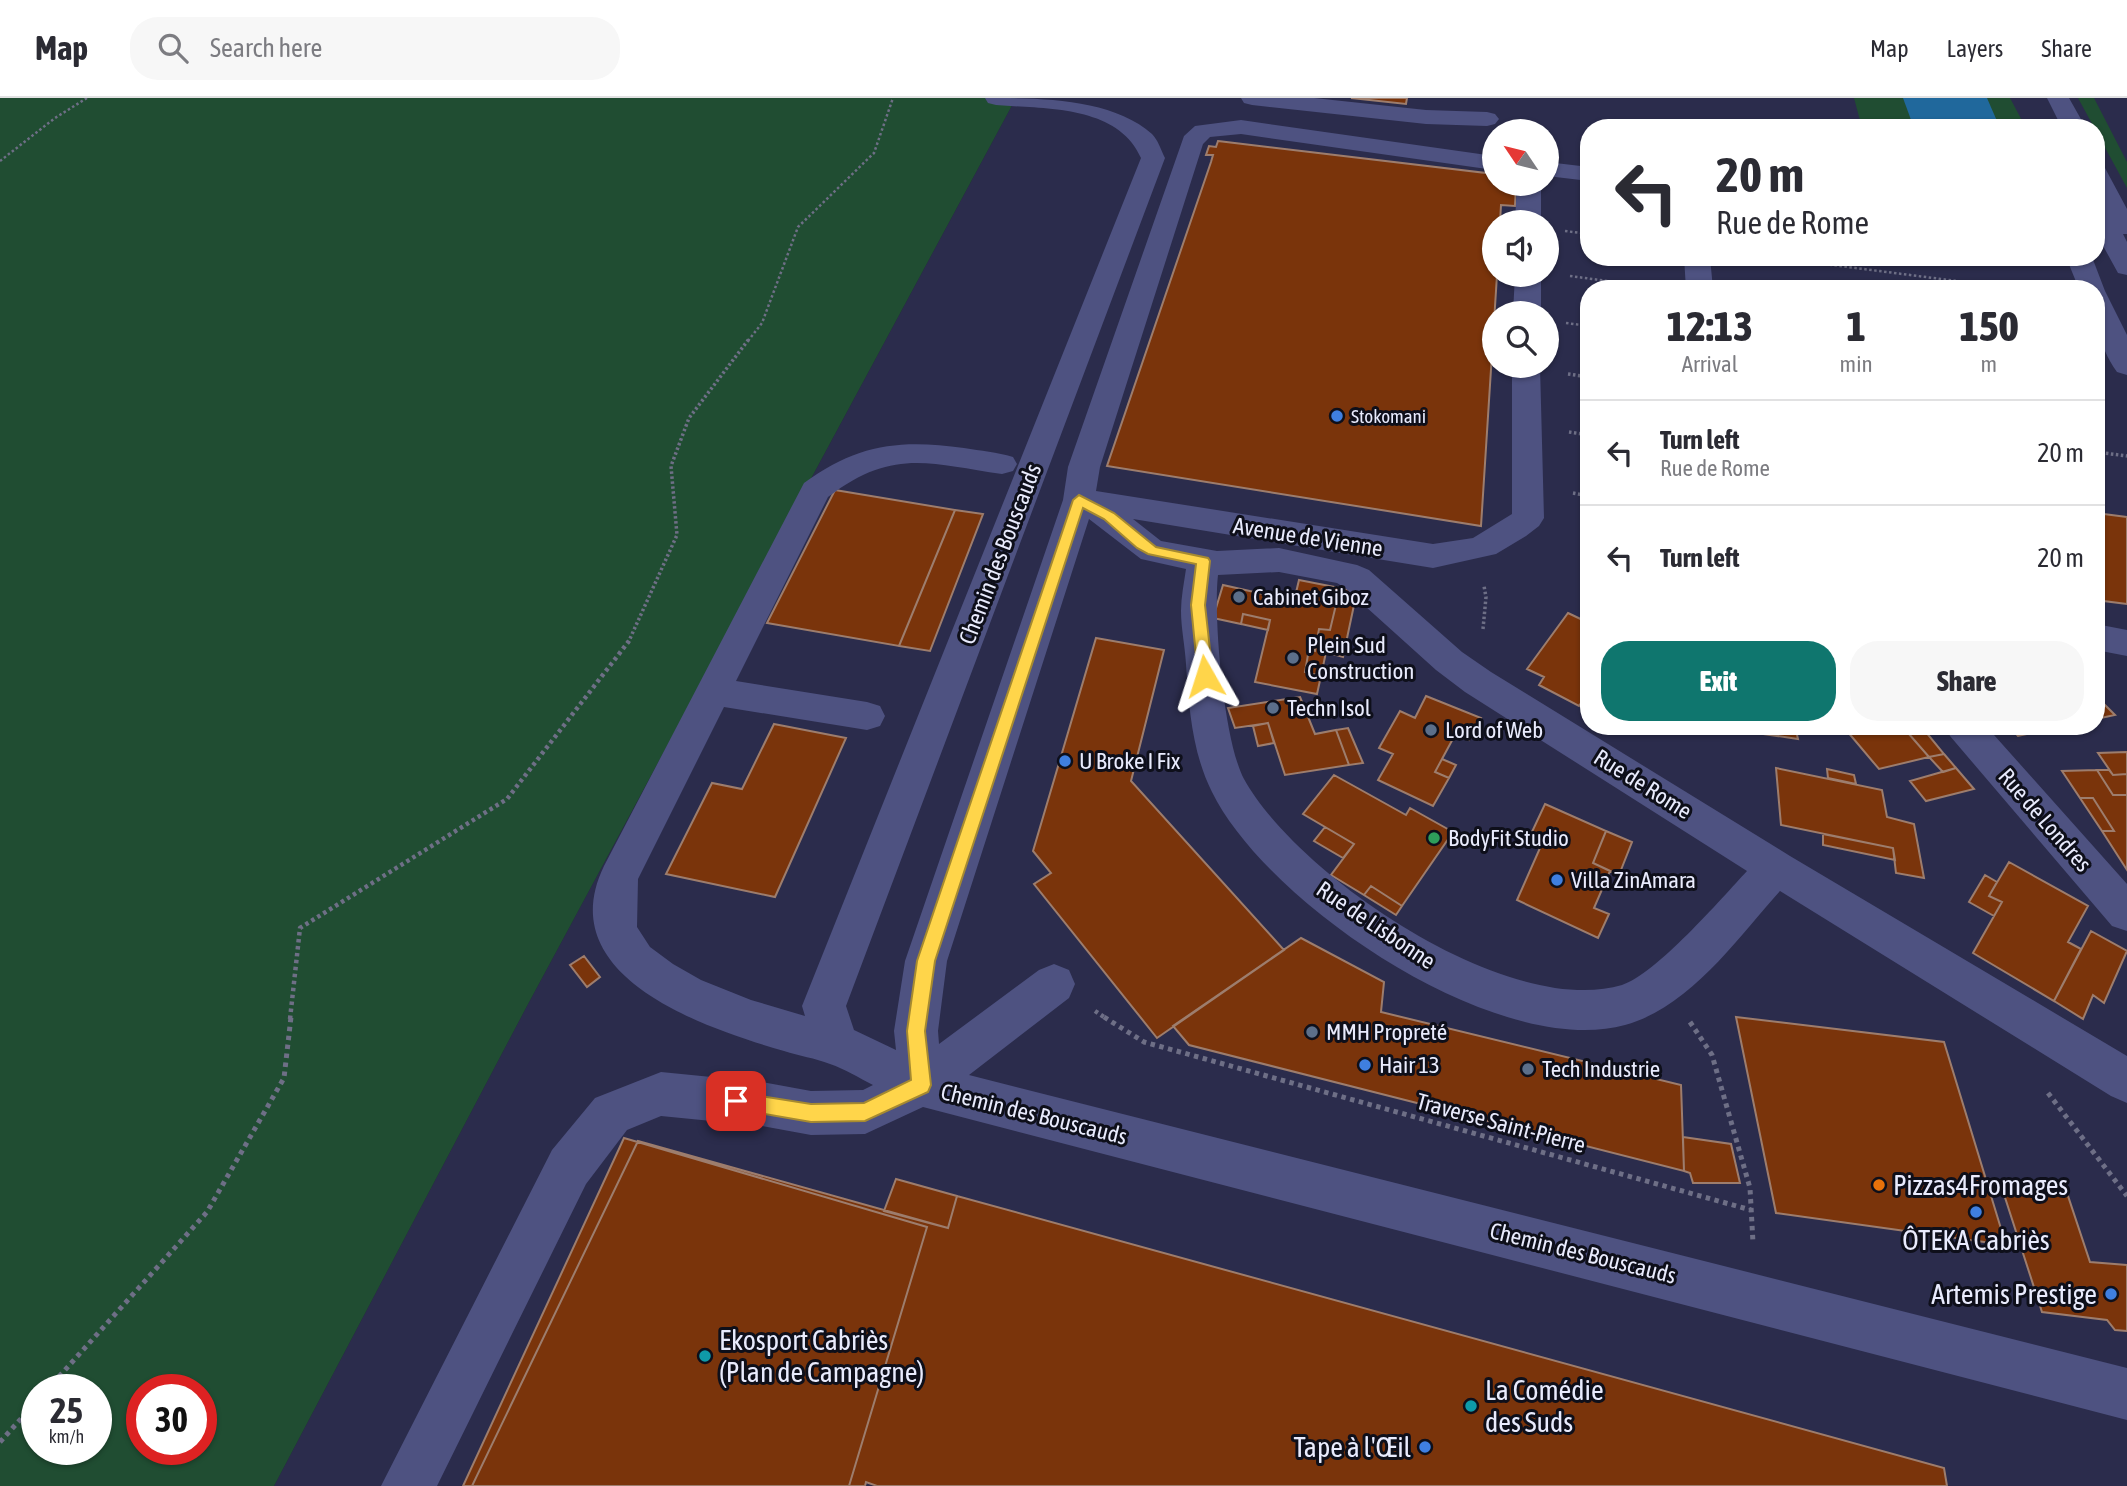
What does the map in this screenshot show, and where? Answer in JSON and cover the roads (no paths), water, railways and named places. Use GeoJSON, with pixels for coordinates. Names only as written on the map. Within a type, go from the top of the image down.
{"type":"FeatureCollection","features":[{"type":"Feature","properties":{"kind":"street","name":"Chemin des Bouscauds"},"geometry":{"type":"LineString","coordinates":[[996,98],[1107,114],[1143,138],[1151,149],[1153,159],[824,1006],[836,1044],[921,1085],[2127,1394]]}},
{"type":"Feature","properties":{"kind":"street"},"geometry":{"type":"LineString","coordinates":[[1252,98],[1426,117],[1482,120]]}},
{"type":"Feature","properties":{"kind":"street"},"geometry":{"type":"LineString","coordinates":[[2043,98],[2054,119]]}},
{"type":"Feature","properties":{"kind":"street"},"geometry":{"type":"LineString","coordinates":[[2059,98],[2070,119]]}},
{"type":"Feature","properties":{"kind":"street"},"geometry":{"type":"LineString","coordinates":[[921,1085],[916,1031],[926,961],[1079,500],[1084,467],[1192,141],[1203,131],[1241,127],[1482,161]]}},
{"type":"Feature","properties":{"kind":"street"},"geometry":{"type":"LineString","coordinates":[[1559,170],[1580,173]]}},
{"type":"Feature","properties":{"kind":"street"},"geometry":{"type":"LineString","coordinates":[[2105,190],[2127,232]]}},
{"type":"Feature","properties":{"kind":"street"},"geometry":{"type":"LineString","coordinates":[[2105,224],[2127,267]]}},
{"type":"Feature","properties":{"kind":"street"},"geometry":{"type":"LineString","coordinates":[[2105,317],[2127,366]]}},
{"type":"Feature","properties":{"kind":"street","name":"Avenue de Vienne"},"geometry":{"type":"LineString","coordinates":[[1079,500],[1433,556],[1478,550],[1501,539],[1528,518],[1526,378]]}},
{"type":"Feature","properties":{"kind":"street"},"geometry":{"type":"LineString","coordinates":[[836,1044],[791,1035],[671,987],[645,970],[621,942],[613,910],[618,878],[816,491],[838,471],[872,457],[903,451],[1002,464]]}},
{"type":"Feature","properties":{"kind":"street","name":"Rue de Rome"},"geometry":{"type":"LineString","coordinates":[[1079,500],[1109,516],[1142,545],[1153,551],[1217,563],[1279,560],[1345,573],[1368,586],[1449,661],[1478,682],[1580,731]]}},
{"type":"Feature","properties":{"kind":"street","name":"Rue de Lisbonne"},"geometry":{"type":"LineString","coordinates":[[1203,561],[1198,605],[1208,700],[1219,765],[1230,790],[1250,819],[1298,872],[1398,946],[1459,978],[1509,999],[1535,1006],[1574,1011],[1625,1005],[1664,984],[1776,868]]}},
{"type":"Feature","properties":{"kind":"street"},"geometry":{"type":"LineString","coordinates":[[713,691],[867,716]]}},
{"type":"Feature","properties":{"kind":"street","name":"Rue de Londres"},"geometry":{"type":"LineString","coordinates":[[1971,735],[2127,914]]}},
{"type":"Feature","properties":{"kind":"street","name":"Rue de Rome"},"geometry":{"type":"LineString","coordinates":[[1595,738],[1776,868],[2127,1081]]}},
{"type":"Feature","properties":{"kind":"street"},"geometry":{"type":"LineString","coordinates":[[408,1486],[569,1167],[611,1114],[660,1094],[762,1104],[811,1113],[865,1112],[921,1085],[1054,984]]}},
{"type":"Feature","properties":{"kind":"place","name":"Stokomani"},"geometry":{"type":"Point","coordinates":[1337,416]}},
{"type":"Feature","properties":{"kind":"place","name":"Cabinet Giboz"},"geometry":{"type":"Point","coordinates":[1239,597]}},
{"type":"Feature","properties":{"kind":"place","name":"Plein Sud Construction"},"geometry":{"type":"Point","coordinates":[1293,658]}},
{"type":"Feature","properties":{"kind":"place","name":"Techn Isol"},"geometry":{"type":"Point","coordinates":[1273,708]}},
{"type":"Feature","properties":{"kind":"place","name":"Lord of Web"},"geometry":{"type":"Point","coordinates":[1431,730]}},
{"type":"Feature","properties":{"kind":"place","name":"U Broke I Fix"},"geometry":{"type":"Point","coordinates":[1065,761]}},
{"type":"Feature","properties":{"kind":"place","name":"BodyFit Studio"},"geometry":{"type":"Point","coordinates":[1434,838]}},
{"type":"Feature","properties":{"kind":"place","name":"Villa ZinAmara"},"geometry":{"type":"Point","coordinates":[1557,880]}},
{"type":"Feature","properties":{"kind":"place","name":"MMH Propreté"},"geometry":{"type":"Point","coordinates":[1312,1032]}},
{"type":"Feature","properties":{"kind":"place","name":"Hair 13"},"geometry":{"type":"Point","coordinates":[1365,1065]}},
{"type":"Feature","properties":{"kind":"place","name":"Tech Industrie"},"geometry":{"type":"Point","coordinates":[1528,1069]}},
{"type":"Feature","properties":{"kind":"place","name":"Pizzas4Fromages"},"geometry":{"type":"Point","coordinates":[1879,1185]}},
{"type":"Feature","properties":{"kind":"place","name":"ÔTEKA Cabriès"},"geometry":{"type":"Point","coordinates":[1976,1212]}},
{"type":"Feature","properties":{"kind":"place","name":"Artemis Prestige"},"geometry":{"type":"Point","coordinates":[2111,1294]}},
{"type":"Feature","properties":{"kind":"place","name":"Ekosport Cabriès (Plan de Campagne)"},"geometry":{"type":"Point","coordinates":[705,1356]}},
{"type":"Feature","properties":{"kind":"place","name":"La Comédie des Suds"},"geometry":{"type":"Point","coordinates":[1471,1406]}},
{"type":"Feature","properties":{"kind":"place","name":"Tape à l'Œil"},"geometry":{"type":"Point","coordinates":[1425,1447]}}]}
